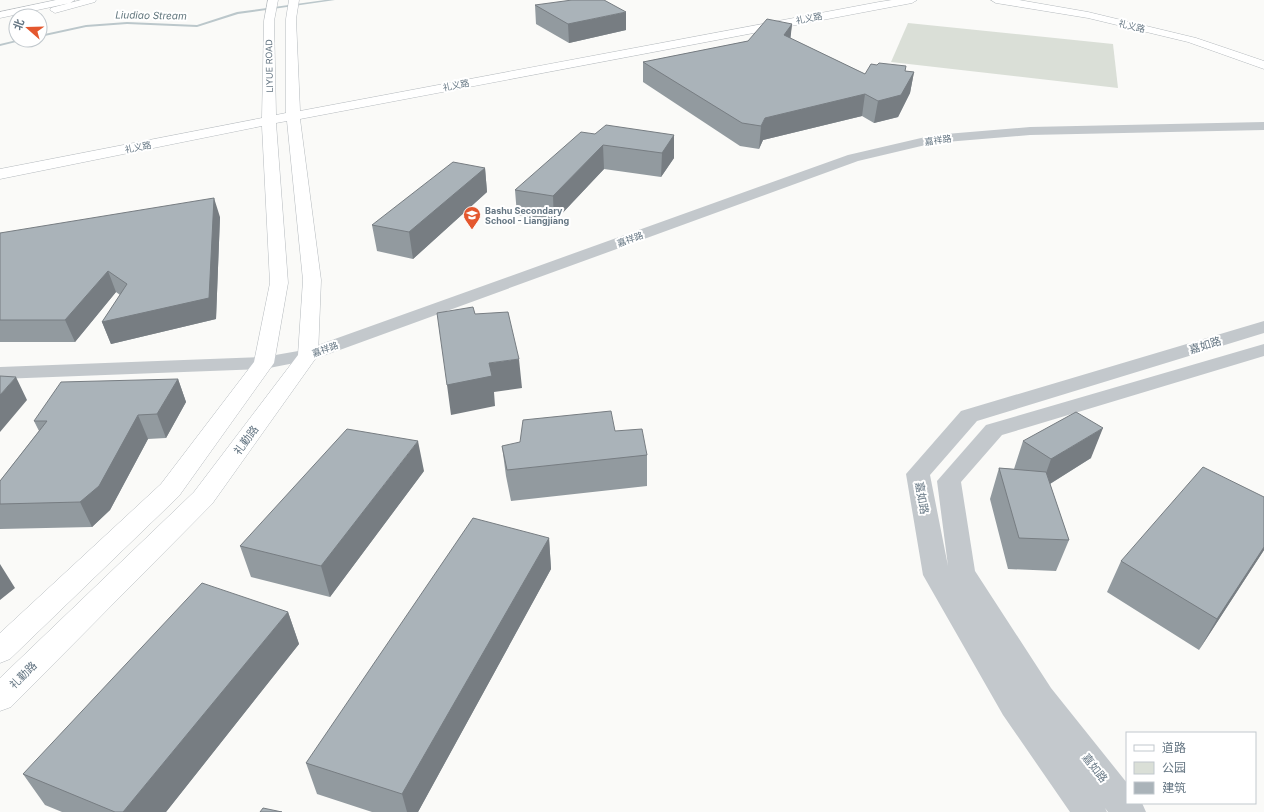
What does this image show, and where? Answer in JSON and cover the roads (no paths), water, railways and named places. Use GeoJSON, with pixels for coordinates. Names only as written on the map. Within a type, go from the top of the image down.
{"type":"FeatureCollection","features":[{"type":"Feature","properties":{"kind":"main road"},"geometry":{"type":"LineString","coordinates":[[0,15],[70,0]]}},
{"type":"Feature","properties":{"kind":"main road"},"geometry":{"type":"LineString","coordinates":[[48,11],[91,0]]}},
{"type":"Feature","properties":{"kind":"main road","name":"LIYUE ROAD"},"geometry":{"type":"LineString","coordinates":[[270,115],[269,21],[273,0]]}},
{"type":"Feature","properties":{"kind":"main road"},"geometry":{"type":"LineString","coordinates":[[294,0],[291,19],[293,110],[312,280],[308,355]]}},
{"type":"Feature","properties":{"kind":"main road","name":"礼义路"},"geometry":{"type":"LineString","coordinates":[[0,174],[293,110],[871,0]]}},
{"type":"Feature","properties":{"kind":"main road","name":"礼义路"},"geometry":{"type":"LineString","coordinates":[[293,110],[912,0]]}},
{"type":"Feature","properties":{"kind":"main road","name":"礼义路"},"geometry":{"type":"LineString","coordinates":[[996,0],[1088,15],[1192,40],[1264,65]]}},
{"type":"Feature","properties":{"kind":"main road","name":"礼义路"},"geometry":{"type":"LineString","coordinates":[[1031,0],[1096,12],[1194,34],[1264,58]]}},
{"type":"Feature","properties":{"kind":"main road"},"geometry":{"type":"LineString","coordinates":[[0,650],[170,490],[264,363],[279,283],[270,115]]}},
{"type":"Feature","properties":{"kind":"main road","name":"礼义路"},"geometry":{"type":"LineString","coordinates":[[39,154],[270,115]]}},
{"type":"Feature","properties":{"kind":"main road","name":"礼勤路"},"geometry":{"type":"LineString","coordinates":[[0,698],[203,498],[308,355]]}},
{"type":"Feature","properties":{"kind":"street","name":"嘉祥路"},"geometry":{"type":"LineString","coordinates":[[0,373],[264,363],[308,355],[853,158],[934,139],[1030,131],[1264,126]]}},
{"type":"Feature","properties":{"kind":"street","name":"嘉如路"},"geometry":{"type":"LineString","coordinates":[[1090,812],[1014,706],[936,575],[918,474],[969,416],[1264,327]]}},
{"type":"Feature","properties":{"kind":"street","name":"嘉如路"},"geometry":{"type":"LineString","coordinates":[[1129,812],[1040,696],[962,572],[949,481],[994,430],[1264,350]]}},
{"type":"Feature","properties":{"kind":"waterway","name":"Liudiao Stream"},"geometry":{"type":"LineString","coordinates":[[48,34],[86,26],[127,23],[197,26],[237,13],[333,0]]}},
{"type":"Feature","properties":{"kind":"waterway","name":"Liudiao Stream"},"geometry":{"type":"LineString","coordinates":[[0,45],[8,43]]}},
{"type":"Feature","properties":{"kind":"place","name":"Bashu Secondary School - Liangjiang"},"geometry":{"type":"Point","coordinates":[472,230]}}]}
